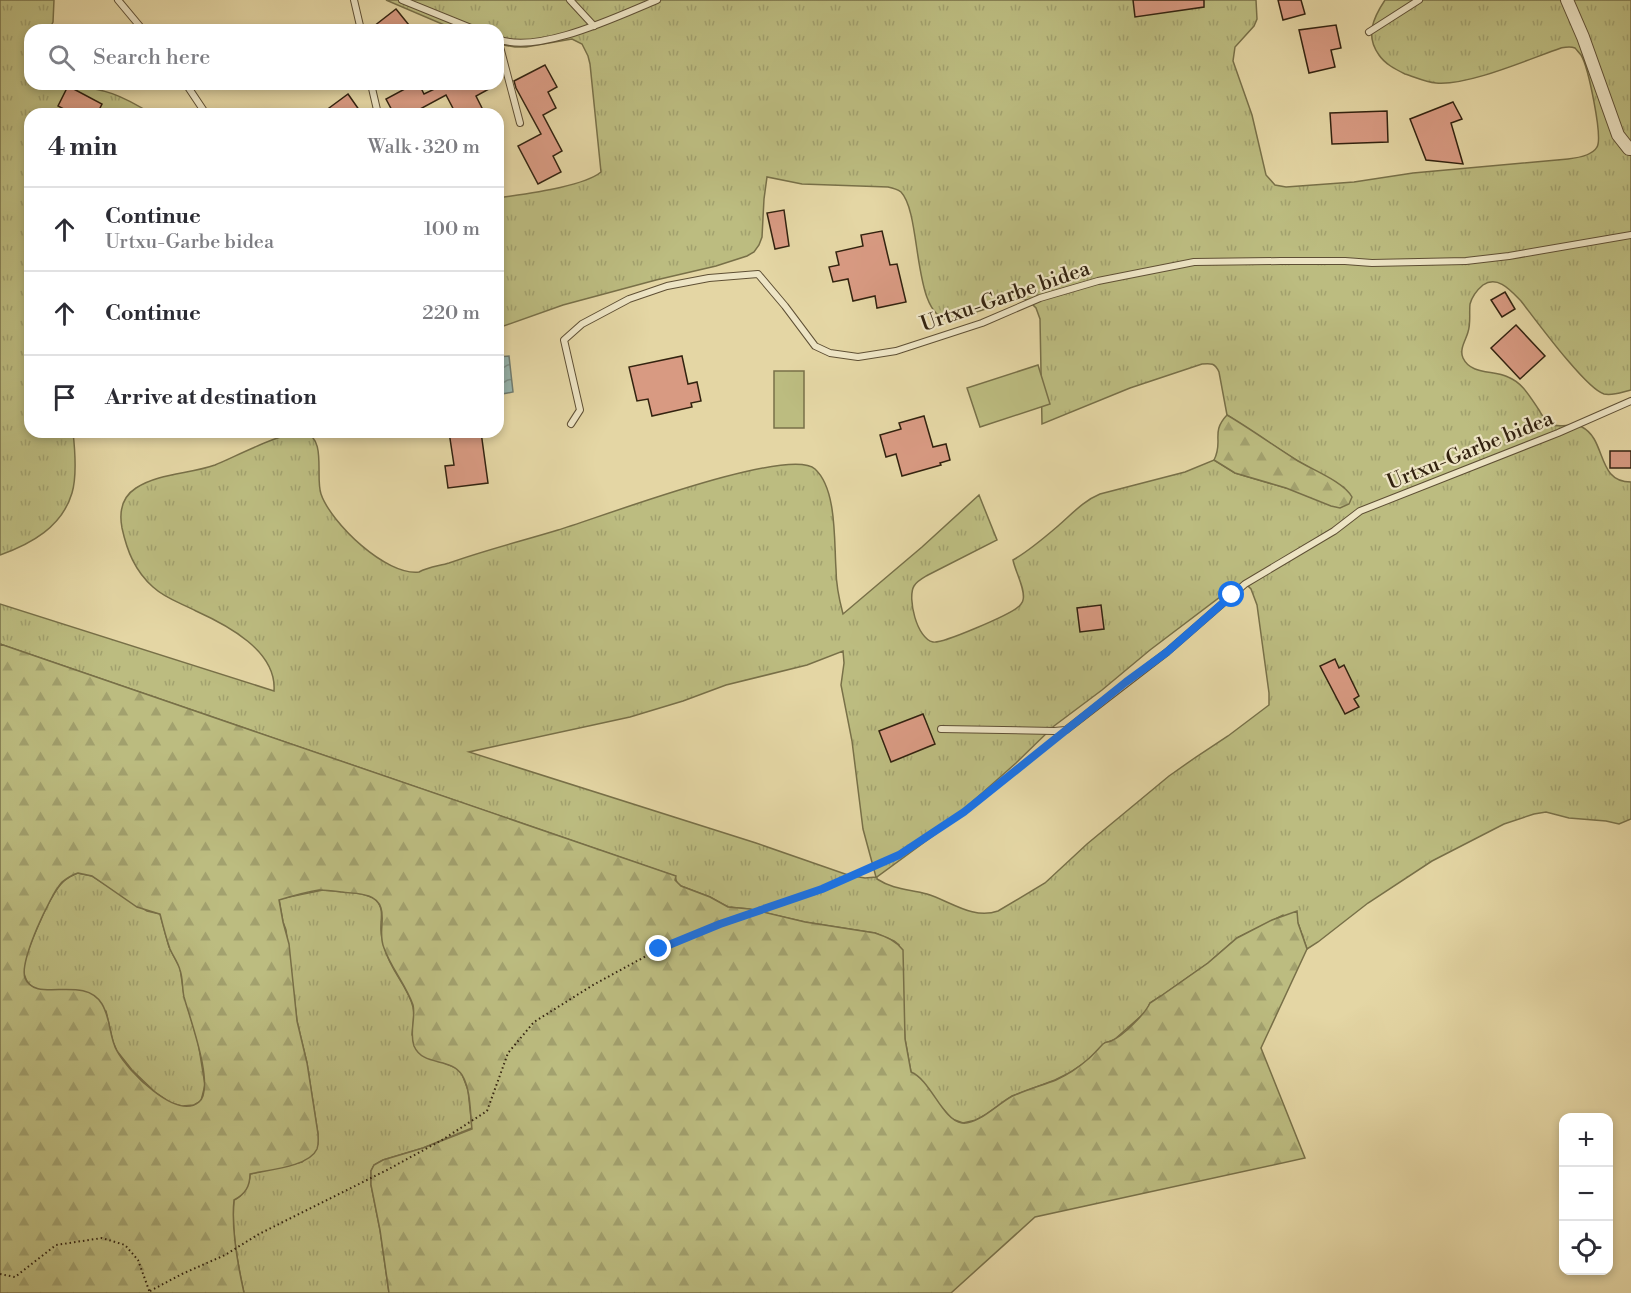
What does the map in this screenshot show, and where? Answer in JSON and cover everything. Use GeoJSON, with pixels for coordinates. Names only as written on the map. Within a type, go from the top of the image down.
{"type":"FeatureCollection","features":[{"type":"Feature","properties":{"kind":"street"},"geometry":{"type":"LineString","coordinates":[[1567,0],[1583,37],[1618,135],[1631,149]]}},
{"type":"Feature","properties":{"kind":"lane"},"geometry":{"type":"LineString","coordinates":[[118,0],[138,24]]}},
{"type":"Feature","properties":{"kind":"lane"},"geometry":{"type":"LineString","coordinates":[[354,0],[360,24]]}},
{"type":"Feature","properties":{"kind":"lane"},"geometry":{"type":"LineString","coordinates":[[402,0],[461,24]]}},
{"type":"Feature","properties":{"kind":"lane"},"geometry":{"type":"LineString","coordinates":[[570,0],[594,27]]}},
{"type":"Feature","properties":{"kind":"lane"},"geometry":{"type":"LineString","coordinates":[[504,41],[525,43],[550,39],[594,27],[657,0]]}},
{"type":"Feature","properties":{"kind":"lane"},"geometry":{"type":"LineString","coordinates":[[1369,32],[1419,0]]}},
{"type":"Feature","properties":{"kind":"lane"},"geometry":{"type":"LineString","coordinates":[[504,62],[520,123]]}},
{"type":"Feature","properties":{"kind":"lane"},"geometry":{"type":"LineString","coordinates":[[190,90],[202,108]]}},
{"type":"Feature","properties":{"kind":"lane"},"geometry":{"type":"LineString","coordinates":[[373,90],[377,108]]}},
{"type":"Feature","properties":{"kind":"lane","name":"Urtxu-Garbe bidea"},"geometry":{"type":"LineString","coordinates":[[572,424],[580,410],[564,340],[582,324],[629,299],[667,286],[710,278],[758,274],[815,346],[830,352],[858,357],[896,351],[982,323],[1040,298],[1098,281],[1194,262],[1466,261],[1631,235]]}},
{"type":"Feature","properties":{"kind":"lane","name":"Urtxu-Garbe bidea"},"geometry":{"type":"LineString","coordinates":[[1066,730],[1167,652],[1245,584],[1334,531],[1360,511],[1558,433],[1631,401]]}},
{"type":"Feature","properties":{"kind":"lane"},"geometry":{"type":"LineString","coordinates":[[941,729],[1066,730]]}},
{"type":"Feature","properties":{"kind":"path"},"geometry":{"type":"LineString","coordinates":[[0,1274],[15,1277],[56,1245],[102,1238],[124,1245],[138,1260],[150,1292],[182,1274],[225,1255],[260,1234],[442,1140],[487,1111],[508,1053],[534,1022],[593,985],[659,949],[720,924],[822,889],[899,855],[964,812],[1066,730]]}},
{"type":"Feature","properties":{"kind":"green space"},"geometry":{"type":"Polygon","coordinates":[[[0,0],[54,0],[52,24],[24,24],[24,90],[98,90],[122,97],[142,108],[24,108],[24,438],[74,438],[75,479],[67,505],[53,525],[34,540],[0,555],[0,0]]]}},
{"type":"Feature","properties":{"kind":"green space"},"geometry":{"type":"Polygon","coordinates":[[[386,0],[1256,0],[1257,19],[1254,26],[1235,47],[1233,61],[1252,115],[1266,175],[1275,185],[1286,187],[1572,159],[1588,154],[1597,147],[1598,130],[1591,86],[1584,62],[1575,48],[1561,48],[1498,71],[1465,80],[1449,83],[1428,82],[1390,66],[1375,48],[1372,41],[1372,27],[1385,0],[1631,0],[1631,390],[1604,394],[1596,389],[1585,380],[1561,352],[1521,301],[1499,283],[1489,282],[1483,285],[1473,296],[1470,304],[1469,329],[1462,351],[1463,358],[1471,367],[1502,375],[1518,383],[1550,424],[1574,425],[1590,433],[1612,475],[1620,480],[1631,482],[1631,819],[1619,824],[1569,818],[1546,812],[1504,824],[1432,861],[1368,903],[1307,949],[1298,923],[1283,915],[1237,938],[1208,963],[1150,1003],[1147,1010],[1114,1040],[1105,1043],[1087,1061],[1069,1073],[1012,1096],[976,1120],[963,1123],[952,1119],[911,1072],[905,1039],[899,945],[894,941],[875,933],[728,907],[681,886],[677,883],[675,876],[0,644],[0,604],[274,691],[273,677],[267,664],[248,641],[222,624],[163,595],[147,581],[129,553],[121,516],[127,496],[145,483],[215,465],[279,438],[313,438],[318,450],[321,494],[336,519],[376,557],[391,566],[419,572],[732,475],[769,467],[798,464],[815,469],[822,478],[831,502],[837,580],[843,614],[979,495],[997,540],[924,577],[915,584],[912,592],[918,626],[922,634],[933,642],[976,628],[1019,606],[1024,596],[1013,560],[1025,553],[1083,504],[1100,494],[1185,472],[1214,460],[1235,473],[1286,488],[1343,487],[1299,462],[1227,415],[1219,372],[1214,365],[1210,364],[1202,364],[1130,388],[1042,424],[1040,319],[1036,308],[1024,299],[1014,300],[951,320],[938,315],[929,303],[923,286],[908,204],[901,192],[888,187],[802,184],[767,177],[762,237],[754,252],[747,256],[563,305],[504,326],[504,197],[567,186],[601,172],[590,64],[582,44],[572,39],[515,47],[504,45],[504,24],[442,24],[386,0]],[[1242,584],[1228,591],[1150,650],[1054,726],[937,833],[877,879],[883,883],[927,894],[962,909],[980,913],[998,911],[1045,883],[1087,844],[1169,776],[1269,705],[1257,605],[1248,586],[1242,584]],[[843,651],[807,665],[726,685],[630,717],[469,752],[756,843],[848,875],[876,877],[863,829],[852,741],[841,685],[843,651]]]}},
{"type":"Feature","properties":{"kind":"green space"},"geometry":{"type":"Polygon","coordinates":[[[1038,365],[1050,404],[980,427],[967,388],[1038,365]]]}},
{"type":"Feature","properties":{"kind":"green space"},"geometry":{"type":"Polygon","coordinates":[[[774,371],[804,371],[804,428],[774,428],[774,371]]]}},
{"type":"Feature","properties":{"kind":"green space"},"geometry":{"type":"Polygon","coordinates":[[[1227,415],[1298,461],[1342,486],[1352,497],[1349,504],[1340,508],[1331,506],[1286,488],[1235,473],[1214,460],[1218,447],[1219,427],[1227,415]]]}},
{"type":"Feature","properties":{"kind":"green space"},"geometry":{"type":"Polygon","coordinates":[[[0,644],[676,876],[675,880],[681,886],[728,907],[750,909],[805,922],[875,933],[887,938],[903,950],[905,1039],[911,1072],[925,1083],[948,1115],[962,1123],[974,1121],[1009,1098],[1056,1080],[1072,1071],[1103,1044],[1127,1030],[1150,1003],[1208,963],[1237,938],[1272,920],[1297,911],[1298,923],[1307,949],[1261,1048],[1305,1158],[1035,1217],[951,1293],[389,1293],[371,1185],[371,1171],[374,1165],[383,1160],[423,1148],[472,1129],[467,1087],[457,1069],[424,1057],[414,1046],[413,1005],[382,943],[382,913],[375,899],[370,896],[325,890],[289,897],[279,900],[289,944],[297,1021],[307,1063],[318,1145],[313,1155],[297,1164],[250,1174],[246,1190],[234,1200],[234,1235],[244,1293],[0,1293],[0,644]],[[78,873],[62,882],[57,889],[43,914],[31,944],[24,970],[25,978],[30,985],[39,989],[72,989],[94,995],[105,1010],[117,1051],[131,1070],[153,1091],[178,1105],[189,1106],[199,1102],[205,1082],[200,1051],[184,997],[181,973],[170,949],[160,914],[137,907],[92,876],[78,873]]]}},
{"type":"Feature","properties":{"kind":"green space"},"geometry":{"type":"Polygon","coordinates":[[[77,873],[92,876],[147,911],[160,914],[169,947],[180,968],[184,995],[198,1042],[205,1085],[201,1101],[194,1105],[182,1106],[171,1103],[155,1092],[132,1070],[113,1042],[106,1011],[34,988],[26,979],[25,960],[45,911],[62,883],[77,873]]]}},
{"type":"Feature","properties":{"kind":"green space"},"geometry":{"type":"Polygon","coordinates":[[[323,890],[365,895],[379,903],[381,936],[387,957],[411,999],[413,1007],[412,1035],[462,1074],[468,1090],[472,1128],[374,1165],[371,1171],[371,1185],[389,1293],[244,1293],[234,1235],[234,1200],[245,1189],[250,1174],[302,1162],[318,1144],[307,1063],[297,1021],[286,930],[279,899],[323,890]]]}},
{"type":"Feature","properties":{"kind":"water"},"geometry":{"type":"Polygon","coordinates":[[[504,356],[509,356],[513,392],[504,394],[504,356]]]}},
{"type":"Feature","properties":{"kind":"building"},"geometry":{"type":"Polygon","coordinates":[[[1133,0],[1204,0],[1204,7],[1135,17],[1133,0]]]}},
{"type":"Feature","properties":{"kind":"building"},"geometry":{"type":"Polygon","coordinates":[[[1278,0],[1301,0],[1305,14],[1283,20],[1278,0]]]}},
{"type":"Feature","properties":{"kind":"building"},"geometry":{"type":"Polygon","coordinates":[[[396,9],[408,24],[377,24],[396,9]]]}},
{"type":"Feature","properties":{"kind":"building"},"geometry":{"type":"Polygon","coordinates":[[[1336,25],[1341,48],[1331,50],[1335,67],[1309,73],[1299,30],[1336,25]]]}},
{"type":"Feature","properties":{"kind":"building"},"geometry":{"type":"Polygon","coordinates":[[[545,65],[557,87],[548,92],[556,108],[543,115],[562,151],[553,156],[561,172],[538,184],[518,146],[541,134],[514,81],[545,65]]]}},
{"type":"Feature","properties":{"kind":"building"},"geometry":{"type":"Polygon","coordinates":[[[66,90],[76,90],[102,104],[100,108],[62,108],[58,106],[66,90]]]}},
{"type":"Feature","properties":{"kind":"building"},"geometry":{"type":"Polygon","coordinates":[[[403,90],[422,90],[424,94],[432,90],[487,90],[476,96],[482,108],[453,108],[446,95],[422,108],[391,108],[386,99],[403,90]]]}},
{"type":"Feature","properties":{"kind":"building"},"geometry":{"type":"Polygon","coordinates":[[[348,94],[358,108],[329,108],[348,94]]]}},
{"type":"Feature","properties":{"kind":"building"},"geometry":{"type":"Polygon","coordinates":[[[1453,102],[1462,119],[1451,123],[1463,164],[1426,160],[1410,119],[1453,102]]]}},
{"type":"Feature","properties":{"kind":"building"},"geometry":{"type":"Polygon","coordinates":[[[1387,111],[1388,142],[1332,144],[1330,113],[1387,111]]]}},
{"type":"Feature","properties":{"kind":"building"},"geometry":{"type":"Polygon","coordinates":[[[784,210],[789,246],[775,249],[767,213],[784,210]]]}},
{"type":"Feature","properties":{"kind":"building"},"geometry":{"type":"Polygon","coordinates":[[[882,231],[890,265],[897,264],[906,302],[877,308],[875,296],[853,301],[848,279],[833,282],[829,267],[839,265],[836,252],[863,246],[861,235],[882,231]]]}},
{"type":"Feature","properties":{"kind":"building"},"geometry":{"type":"Polygon","coordinates":[[[1505,292],[1515,309],[1502,317],[1491,300],[1505,292]]]}},
{"type":"Feature","properties":{"kind":"building"},"geometry":{"type":"Polygon","coordinates":[[[1516,325],[1545,356],[1520,379],[1491,348],[1516,325]]]}},
{"type":"Feature","properties":{"kind":"building"},"geometry":{"type":"Polygon","coordinates":[[[682,356],[688,384],[697,382],[701,401],[691,403],[692,407],[652,416],[648,399],[637,401],[629,367],[682,356]]]}},
{"type":"Feature","properties":{"kind":"building"},"geometry":{"type":"Polygon","coordinates":[[[924,416],[933,447],[946,444],[950,460],[940,463],[941,465],[902,476],[896,454],[886,457],[880,435],[901,429],[899,423],[924,416]]]}},
{"type":"Feature","properties":{"kind":"building"},"geometry":{"type":"Polygon","coordinates":[[[450,438],[482,438],[488,483],[448,488],[445,466],[454,465],[450,438]]]}},
{"type":"Feature","properties":{"kind":"building"},"geometry":{"type":"Polygon","coordinates":[[[1610,451],[1631,451],[1631,468],[1610,468],[1610,451]]]}},
{"type":"Feature","properties":{"kind":"building"},"geometry":{"type":"Polygon","coordinates":[[[1101,605],[1104,629],[1080,632],[1077,608],[1101,605]]]}},
{"type":"Feature","properties":{"kind":"building"},"geometry":{"type":"Polygon","coordinates":[[[1335,659],[1339,668],[1344,665],[1359,696],[1354,699],[1359,707],[1345,714],[1320,666],[1335,659]]]}},
{"type":"Feature","properties":{"kind":"building"},"geometry":{"type":"Polygon","coordinates":[[[923,714],[935,744],[891,762],[879,731],[923,714]]]}},
{"type":"Feature","properties":{"kind":"route"},"geometry":{"type":"LineString","coordinates":[[659,949],[720,924],[822,889],[899,855],[964,812],[1126,682],[1167,652],[1232,595]]}}]}
